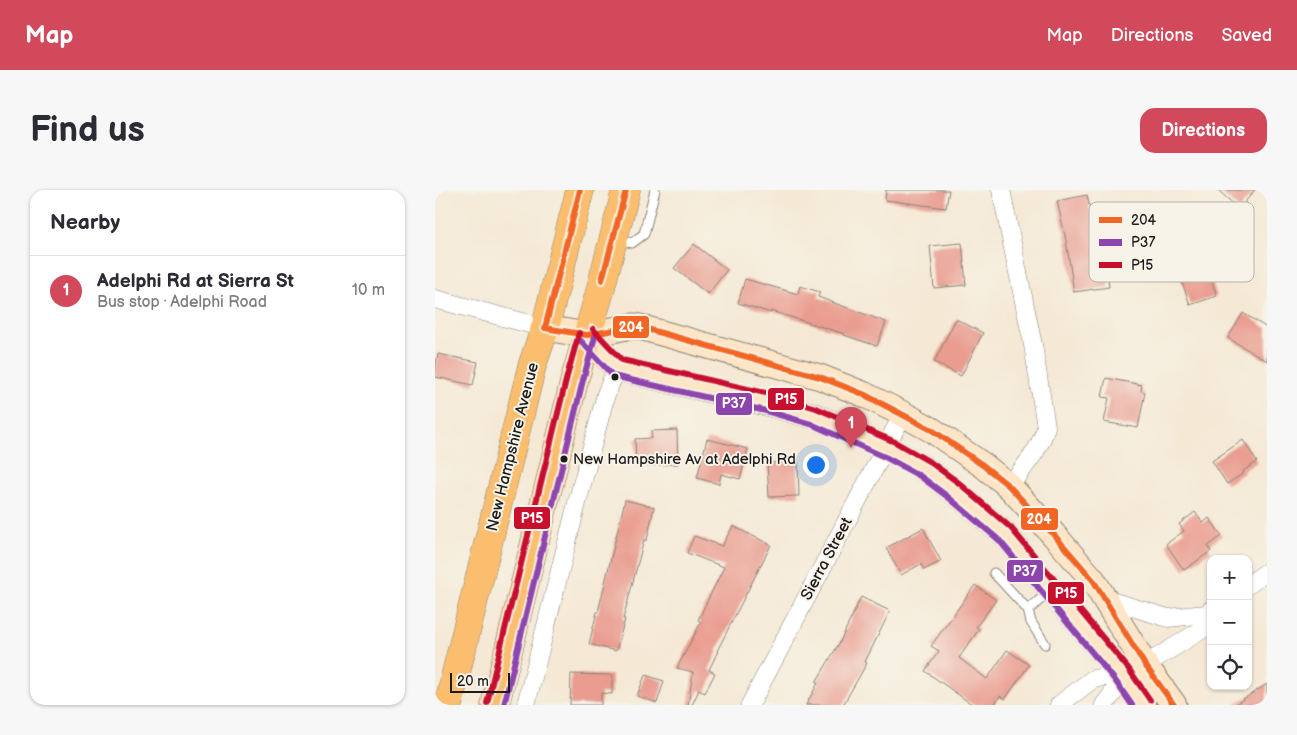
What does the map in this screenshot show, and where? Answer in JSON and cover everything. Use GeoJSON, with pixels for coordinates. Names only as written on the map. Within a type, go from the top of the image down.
{"type":"FeatureCollection","features":[{"type":"Feature","properties":{"kind":"main road","name":"New Hampshire Avenue"},"geometry":{"type":"LineString","coordinates":[[448,705],[532,366],[545,328],[580,190]]}},
{"type":"Feature","properties":{"kind":"main road"},"geometry":{"type":"LineString","coordinates":[[495,705],[575,378],[626,190]]}},
{"type":"Feature","properties":{"kind":"main road"},"geometry":{"type":"LineString","coordinates":[[545,328],[587,335],[636,326],[820,377],[863,394],[932,430],[1009,486],[1054,535],[1093,580],[1145,665],[1174,705]]}},
{"type":"Feature","properties":{"kind":"main road"},"geometry":{"type":"LineString","coordinates":[[587,335],[617,368],[768,402],[814,416],[885,448],[925,469],[1005,534],[1121,674],[1143,705]]}},
{"type":"Feature","properties":{"kind":"street"},"geometry":{"type":"LineString","coordinates":[[1001,190],[1033,345],[1046,427],[1035,452],[1009,486]]}},
{"type":"Feature","properties":{"kind":"street"},"geometry":{"type":"LineString","coordinates":[[435,299],[545,328]]}},
{"type":"Feature","properties":{"kind":"street"},"geometry":{"type":"LineString","coordinates":[[526,705],[606,394],[617,368]]}},
{"type":"Feature","properties":{"kind":"street","name":"Sierra Street"},"geometry":{"type":"LineString","coordinates":[[750,705],[903,414]]}},
{"type":"Feature","properties":{"kind":"street"},"geometry":{"type":"LineString","coordinates":[[1252,582],[1267,572]]}},
{"type":"Feature","properties":{"kind":"street"},"geometry":{"type":"LineString","coordinates":[[1105,599],[1168,618],[1207,612]]}},
{"type":"Feature","properties":{"kind":"street"},"geometry":{"type":"LineString","coordinates":[[1059,705],[1093,679],[1121,674],[1145,665],[1203,629],[1207,615]]}},
{"type":"Feature","properties":{"kind":"street"},"geometry":{"type":"LineString","coordinates":[[1104,705],[1113,693],[1121,674]]}},
{"type":"Feature","properties":{"kind":"lane"},"geometry":{"type":"LineString","coordinates":[[613,239],[632,243],[644,234],[655,190]]}},
{"type":"Feature","properties":{"kind":"lane"},"geometry":{"type":"LineString","coordinates":[[994,573],[1028,610],[1031,622],[1045,644]]}},
{"type":"Feature","properties":{"kind":"lane"},"geometry":{"type":"LineString","coordinates":[[1028,610],[1052,590]]}},
{"type":"Feature","properties":{"kind":"building"},"geometry":{"type":"Polygon","coordinates":[[[886,190],[949,190],[946,208],[885,200],[886,190]]]}},
{"type":"Feature","properties":{"kind":"building"},"geometry":{"type":"Polygon","coordinates":[[[1218,190],[1255,190],[1245,202],[1231,202],[1218,190]]]}},
{"type":"Feature","properties":{"kind":"building"},"geometry":{"type":"Polygon","coordinates":[[[1087,195],[1089,204],[1089,282],[1108,282],[1109,287],[1074,292],[1066,240],[1057,201],[1087,195]]]}},
{"type":"Feature","properties":{"kind":"building"},"geometry":{"type":"Polygon","coordinates":[[[962,243],[966,285],[934,288],[930,246],[962,243]]]}},
{"type":"Feature","properties":{"kind":"building"},"geometry":{"type":"Polygon","coordinates":[[[694,244],[727,270],[708,294],[674,268],[694,244]]]}},
{"type":"Feature","properties":{"kind":"building"},"geometry":{"type":"Polygon","coordinates":[[[745,279],[798,294],[800,286],[820,292],[818,297],[886,322],[877,346],[771,311],[771,313],[738,303],[745,279]]]}},
{"type":"Feature","properties":{"kind":"building"},"geometry":{"type":"Polygon","coordinates":[[[1182,282],[1212,282],[1217,296],[1190,305],[1182,282]]]}},
{"type":"Feature","properties":{"kind":"building"},"geometry":{"type":"Polygon","coordinates":[[[1243,313],[1267,328],[1267,361],[1228,338],[1243,313]]]}},
{"type":"Feature","properties":{"kind":"building"},"geometry":{"type":"Polygon","coordinates":[[[956,319],[983,333],[961,376],[934,362],[956,319]]]}},
{"type":"Feature","properties":{"kind":"building"},"geometry":{"type":"Polygon","coordinates":[[[438,354],[478,362],[473,385],[435,377],[438,354]]]}},
{"type":"Feature","properties":{"kind":"building"},"geometry":{"type":"Polygon","coordinates":[[[1106,378],[1142,385],[1141,391],[1145,392],[1138,428],[1104,422],[1109,398],[1102,397],[1106,378]]]}},
{"type":"Feature","properties":{"kind":"building"},"geometry":{"type":"Polygon","coordinates":[[[677,430],[678,464],[636,466],[635,439],[652,438],[651,431],[677,430]]]}},
{"type":"Feature","properties":{"kind":"building"},"geometry":{"type":"Polygon","coordinates":[[[707,439],[748,449],[740,479],[721,474],[719,484],[697,478],[707,439]]]}},
{"type":"Feature","properties":{"kind":"building"},"geometry":{"type":"Polygon","coordinates":[[[1243,440],[1257,462],[1227,484],[1212,461],[1243,440]]]}},
{"type":"Feature","properties":{"kind":"building"},"geometry":{"type":"Polygon","coordinates":[[[798,462],[799,496],[769,497],[767,463],[798,462]]]}},
{"type":"Feature","properties":{"kind":"building"},"geometry":{"type":"Polygon","coordinates":[[[625,500],[654,507],[647,540],[644,540],[616,651],[589,644],[625,500]]]}},
{"type":"Feature","properties":{"kind":"building"},"geometry":{"type":"Polygon","coordinates":[[[1195,512],[1203,523],[1209,518],[1222,536],[1208,546],[1211,551],[1184,570],[1166,544],[1184,531],[1179,524],[1195,512]]]}},
{"type":"Feature","properties":{"kind":"building"},"geometry":{"type":"Polygon","coordinates":[[[733,526],[771,545],[717,651],[709,670],[715,673],[705,693],[699,690],[692,705],[688,705],[693,672],[677,668],[701,622],[698,620],[724,567],[687,553],[694,536],[722,546],[733,526]]]}},
{"type":"Feature","properties":{"kind":"building"},"geometry":{"type":"Polygon","coordinates":[[[923,528],[941,561],[924,570],[921,564],[901,575],[886,548],[923,528]]]}},
{"type":"Feature","properties":{"kind":"building"},"geometry":{"type":"Polygon","coordinates":[[[975,585],[996,600],[976,627],[979,629],[959,658],[987,679],[1007,650],[1029,665],[1005,699],[1000,696],[994,705],[973,705],[925,671],[939,651],[931,646],[975,585]]]}},
{"type":"Feature","properties":{"kind":"building"},"geometry":{"type":"Polygon","coordinates":[[[861,597],[890,611],[865,662],[867,663],[843,705],[806,705],[818,683],[816,682],[840,642],[861,597]]]}},
{"type":"Feature","properties":{"kind":"building"},"geometry":{"type":"Polygon","coordinates":[[[571,674],[612,675],[612,694],[601,693],[601,705],[570,705],[571,674]]]}},
{"type":"Feature","properties":{"kind":"building"},"geometry":{"type":"Polygon","coordinates":[[[645,675],[664,681],[657,703],[637,696],[645,675]]]}},
{"type":"Feature","properties":{"kind":"building"},"geometry":{"type":"Polygon","coordinates":[[[1267,684],[1267,705],[1234,705],[1267,684]]]}},
{"type":"Feature","properties":{"kind":"transit line","name":"204"},"geometry":{"type":"LineString","coordinates":[[580,190],[545,328],[587,335],[636,326],[820,377],[863,394],[932,430],[1009,486],[1054,535],[1093,580],[1145,665],[1174,705]]}},
{"type":"Feature","properties":{"kind":"transit line","name":"204"},"geometry":{"type":"LineString","coordinates":[[602,280],[626,190]]}},
{"type":"Feature","properties":{"kind":"transit line","name":"P15"},"geometry":{"type":"LineString","coordinates":[[593,329],[622,360],[770,394],[816,408],[895,442],[930,462],[959,483],[1011,528],[1128,668],[1150,700]]}},
{"type":"Feature","properties":{"kind":"transit line","name":"P15"},"geometry":{"type":"LineString","coordinates":[[487,703],[579,333]]}},
{"type":"Feature","properties":{"kind":"transit line","name":"P37"},"geometry":{"type":"LineString","coordinates":[[504,705],[595,337]]}},
{"type":"Feature","properties":{"kind":"transit line","name":"P37"},"geometry":{"type":"LineString","coordinates":[[581,341],[613,376],[766,411],[811,424],[887,458],[920,476],[999,540],[1114,679],[1132,705]]}},
{"type":"Feature","properties":{"kind":"place","name":"Adelphi Rd at Sierra St"},"geometry":{"type":"Point","coordinates":[851,448]}},
{"type":"Feature","properties":{"kind":"place","name":"New Hampshire Av at Adelphi Rd"},"geometry":{"type":"Point","coordinates":[564,459]}}]}
